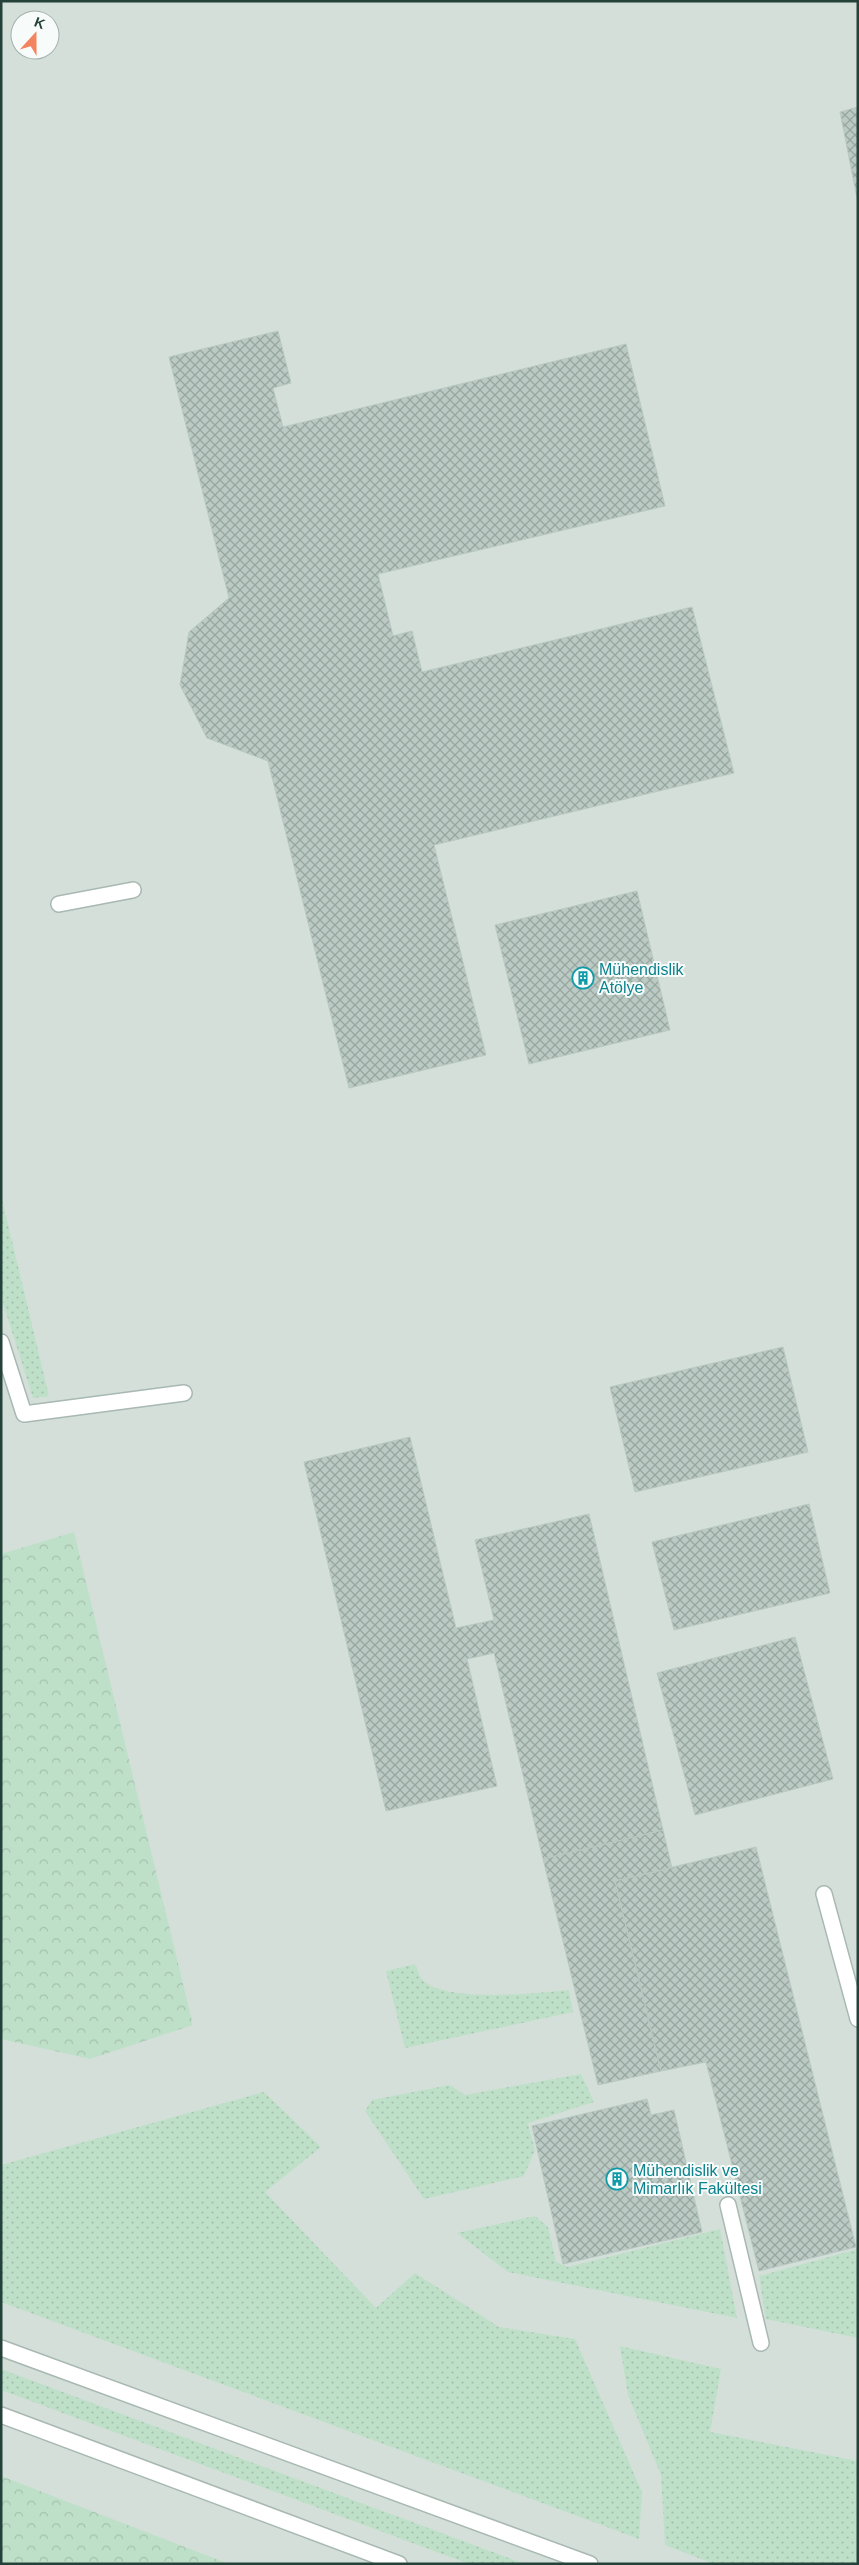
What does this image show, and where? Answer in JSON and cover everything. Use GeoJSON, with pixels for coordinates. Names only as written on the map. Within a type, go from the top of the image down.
{"type":"FeatureCollection","features":[{"type":"Feature","properties":{"kind":"street"},"geometry":{"type":"LineString","coordinates":[[59,904],[133,890]]}},
{"type":"Feature","properties":{"kind":"street"},"geometry":{"type":"LineString","coordinates":[[1,1342],[24,1414],[184,1393]]}},
{"type":"Feature","properties":{"kind":"street"},"geometry":{"type":"LineString","coordinates":[[824,1894],[858,2018]]}},
{"type":"Feature","properties":{"kind":"street"},"geometry":{"type":"LineString","coordinates":[[728,2206],[761,2343]]}},
{"type":"Feature","properties":{"kind":"street"},"geometry":{"type":"LineString","coordinates":[[1,2348],[590,2564]]}},
{"type":"Feature","properties":{"kind":"street"},"geometry":{"type":"LineString","coordinates":[[1,2415],[399,2564]]}},
{"type":"Feature","properties":{"kind":"shaded area"},"geometry":{"type":"Polygon","coordinates":[[[1,1],[858,1],[858,2564],[1,2564],[1,1]]]}},
{"type":"Feature","properties":{"kind":"green space"},"geometry":{"type":"Polygon","coordinates":[[[1,1195],[49,1396],[33,1398],[1,1297],[1,1195]]]}},
{"type":"Feature","properties":{"kind":"green space"},"geometry":{"type":"Polygon","coordinates":[[[74,1532],[193,2025],[90,2059],[1,2039],[1,1554],[74,1532]]]}},
{"type":"Feature","properties":{"kind":"green space"},"geometry":{"type":"Polygon","coordinates":[[[415,1964],[421,1978],[432,1986],[448,1991],[491,1995],[569,1990],[573,2012],[405,2048],[386,1971],[415,1964]]]}},
{"type":"Feature","properties":{"kind":"green space"},"geometry":{"type":"Polygon","coordinates":[[[581,2074],[594,2102],[528,2123],[535,2150],[524,2176],[424,2199],[365,2111],[372,2100],[450,2085],[465,2095],[581,2074]]]}},
{"type":"Feature","properties":{"kind":"green space"},"geometry":{"type":"Polygon","coordinates":[[[264,2092],[321,2147],[265,2192],[376,2308],[415,2273],[499,2327],[575,2339],[642,2492],[639,2539],[1,2302],[1,2165],[264,2092]]]}},
{"type":"Feature","properties":{"kind":"green space"},"geometry":{"type":"Polygon","coordinates":[[[535,2216],[548,2227],[556,2262],[568,2267],[720,2229],[737,2318],[508,2272],[457,2233],[535,2216]]]}},
{"type":"Feature","properties":{"kind":"green space"},"geometry":{"type":"Polygon","coordinates":[[[858,2249],[858,2338],[766,2319],[759,2276],[858,2249]]]}},
{"type":"Feature","properties":{"kind":"green space"},"geometry":{"type":"Polygon","coordinates":[[[620,2346],[721,2369],[710,2432],[858,2461],[858,2564],[714,2564],[665,2545],[661,2475],[628,2395],[620,2346]]]}},
{"type":"Feature","properties":{"kind":"green space"},"geometry":{"type":"Polygon","coordinates":[[[1,2369],[525,2564],[469,2564],[1,2390],[1,2369]]]}},
{"type":"Feature","properties":{"kind":"green space"},"geometry":{"type":"Polygon","coordinates":[[[1,2476],[229,2564],[1,2564],[1,2476]]]}},
{"type":"Feature","properties":{"kind":"building"},"geometry":{"type":"Polygon","coordinates":[[[858,107],[858,203],[840,112],[858,107]]]}},
{"type":"Feature","properties":{"kind":"building"},"geometry":{"type":"Polygon","coordinates":[[[278,331],[291,383],[273,388],[283,427],[626,344],[665,506],[378,574],[393,636],[412,631],[422,672],[692,607],[734,773],[434,845],[486,1055],[349,1088],[268,761],[207,738],[180,685],[189,632],[229,598],[169,357],[278,331]]]}},
{"type":"Feature","properties":{"kind":"building","name":"Mühendislik Atölye"},"geometry":{"type":"Polygon","coordinates":[[[637,891],[670,1030],[529,1064],[495,925],[637,891]]]}},
{"type":"Feature","properties":{"kind":"building"},"geometry":{"type":"Polygon","coordinates":[[[783,1347],[808,1452],[635,1492],[610,1387],[783,1347]]]}},
{"type":"Feature","properties":{"kind":"building"},"geometry":{"type":"Polygon","coordinates":[[[410,1437],[456,1628],[494,1620],[475,1540],[589,1514],[663,1830],[543,1859],[494,1653],[467,1659],[497,1786],[386,1811],[304,1462],[410,1437]]]}},
{"type":"Feature","properties":{"kind":"building"},"geometry":{"type":"Polygon","coordinates":[[[809,1504],[830,1593],[674,1630],[652,1542],[809,1504]]]}},
{"type":"Feature","properties":{"kind":"building"},"geometry":{"type":"Polygon","coordinates":[[[795,1637],[833,1779],[695,1815],[657,1673],[795,1637]]]}},
{"type":"Feature","properties":{"kind":"building"},"geometry":{"type":"Polygon","coordinates":[[[663,1830],[672,1868],[615,1881],[661,2071],[598,2085],[543,1859],[663,1830]]]}},
{"type":"Feature","properties":{"kind":"building"},"geometry":{"type":"Polygon","coordinates":[[[756,1847],[856,2247],[759,2271],[706,2062],[661,2071],[615,1881],[756,1847]]]}},
{"type":"Feature","properties":{"kind":"building","name":"Mühendislik ve Mimarlık Fakültesi"},"geometry":{"type":"Polygon","coordinates":[[[647,2099],[651,2115],[674,2110],[702,2232],[563,2264],[532,2126],[647,2099]]]}},
{"type":"Feature","properties":{"kind":"place","name":"Mühendislik Atölye"},"geometry":{"type":"Point","coordinates":[583,978]}},
{"type":"Feature","properties":{"kind":"place","name":"Mühendislik ve Mimarlık Fakültesi"},"geometry":{"type":"Point","coordinates":[617,2179]}}]}
